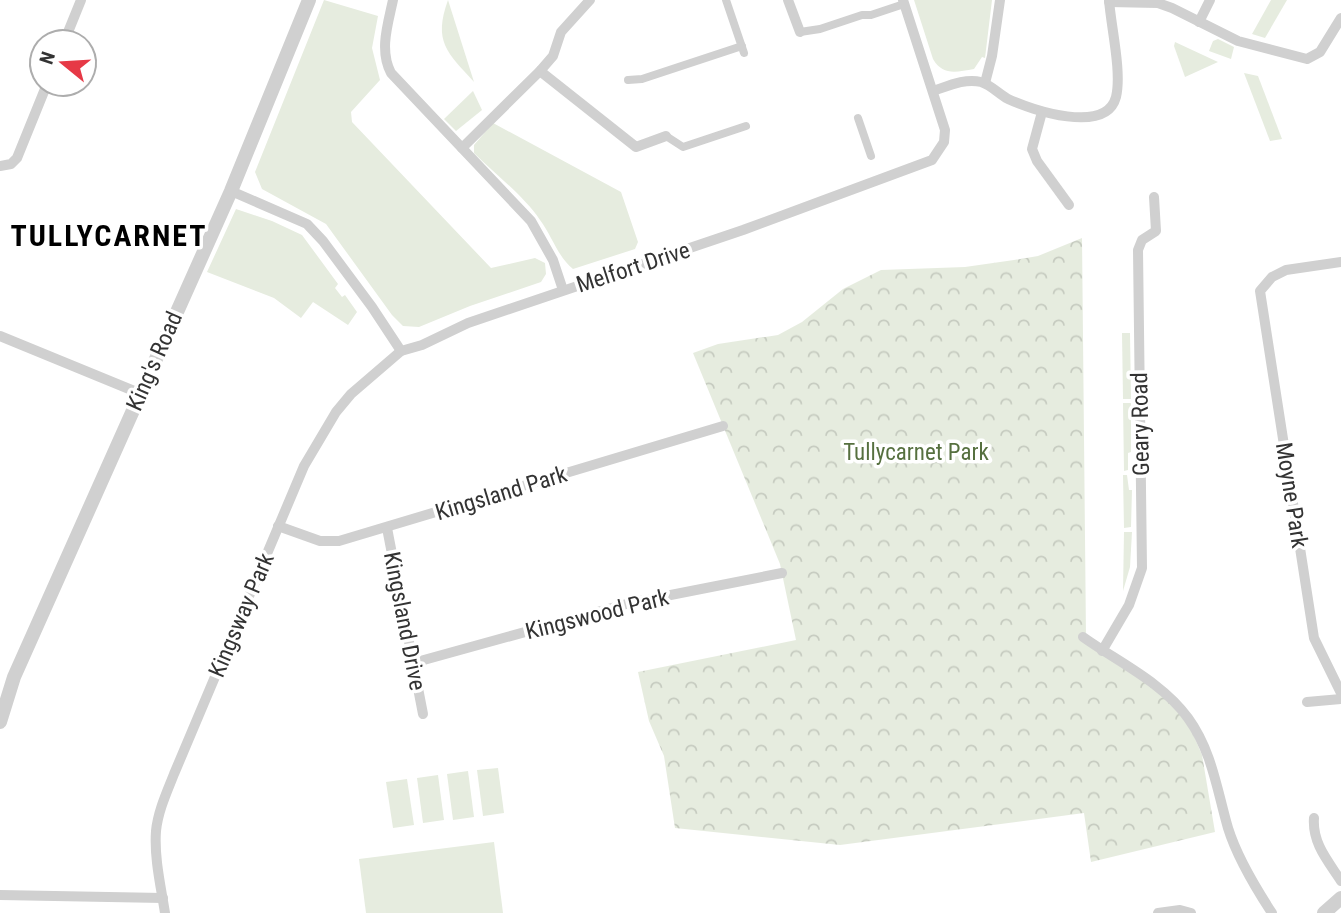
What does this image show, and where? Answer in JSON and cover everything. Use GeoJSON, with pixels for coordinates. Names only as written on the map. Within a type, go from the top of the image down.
{"type":"FeatureCollection","features":[{"type":"Feature","properties":{"kind":"street"},"geometry":{"type":"LineString","coordinates":[[70,28],[81,0]]}},
{"type":"Feature","properties":{"kind":"street","name":"King's Road"},"geometry":{"type":"LineString","coordinates":[[0,722],[13,677],[231,191],[309,0]]}},
{"type":"Feature","properties":{"kind":"street"},"geometry":{"type":"LineString","coordinates":[[393,0],[384,60],[391,73],[531,221],[545,241],[564,290]]}},
{"type":"Feature","properties":{"kind":"street"},"geometry":{"type":"LineString","coordinates":[[462,148],[553,56],[561,32],[590,0]]}},
{"type":"Feature","properties":{"kind":"street"},"geometry":{"type":"LineString","coordinates":[[628,80],[642,79],[743,50],[726,0]]}},
{"type":"Feature","properties":{"kind":"street"},"geometry":{"type":"LineString","coordinates":[[788,0],[800,32],[871,15],[904,2]]}},
{"type":"Feature","properties":{"kind":"street"},"geometry":{"type":"LineString","coordinates":[[985,83],[1000,0]]}},
{"type":"Feature","properties":{"kind":"street"},"geometry":{"type":"LineString","coordinates":[[1199,22],[1210,0]]}},
{"type":"Feature","properties":{"kind":"street"},"geometry":{"type":"LineString","coordinates":[[933,91],[962,82],[978,81],[1006,98],[1042,112],[1077,117],[1101,115],[1116,100],[1118,80],[1109,1],[1158,3],[1238,41],[1307,59],[1320,52],[1341,18]]}},
{"type":"Feature","properties":{"kind":"street","name":"Melfort Drive"},"geometry":{"type":"LineString","coordinates":[[401,351],[422,345],[468,323],[743,230],[932,160],[944,142],[945,130],[904,2]]}},
{"type":"Feature","properties":{"kind":"street"},"geometry":{"type":"LineString","coordinates":[[540,71],[636,147],[666,136],[683,147],[746,126]]}},
{"type":"Feature","properties":{"kind":"street"},"geometry":{"type":"LineString","coordinates":[[0,166],[11,164],[17,158],[41,98]]}},
{"type":"Feature","properties":{"kind":"street"},"geometry":{"type":"LineString","coordinates":[[1042,112],[1032,149],[1037,161],[1069,205]]}},
{"type":"Feature","properties":{"kind":"street"},"geometry":{"type":"LineString","coordinates":[[858,118],[871,156]]}},
{"type":"Feature","properties":{"kind":"street"},"geometry":{"type":"LineString","coordinates":[[231,191],[307,224],[323,241],[372,307],[401,351]]}},
{"type":"Feature","properties":{"kind":"street","name":"Geary Road"},"geometry":{"type":"LineString","coordinates":[[1102,651],[1129,605],[1142,568],[1138,250],[1142,240],[1156,230],[1154,197]]}},
{"type":"Feature","properties":{"kind":"street","name":"Moyne Park"},"geometry":{"type":"LineString","coordinates":[[1341,262],[1286,270],[1272,276],[1260,291],[1314,638],[1341,696]]}},
{"type":"Feature","properties":{"kind":"street"},"geometry":{"type":"LineString","coordinates":[[0,336],[139,393]]}},
{"type":"Feature","properties":{"kind":"street","name":"Kingsway Park"},"geometry":{"type":"LineString","coordinates":[[165,913],[156,831],[162,806],[278,526],[304,466],[336,412],[351,394],[401,351]]}},
{"type":"Feature","properties":{"kind":"street","name":"Kingsland Park"},"geometry":{"type":"LineString","coordinates":[[278,526],[320,541],[339,541],[723,426]]}},
{"type":"Feature","properties":{"kind":"street","name":"Kingsland Drive"},"geometry":{"type":"LineString","coordinates":[[387,528],[423,714]]}},
{"type":"Feature","properties":{"kind":"street","name":"Kingswood Park"},"geometry":{"type":"LineString","coordinates":[[413,663],[630,603],[782,573]]}},
{"type":"Feature","properties":{"kind":"street"},"geometry":{"type":"LineString","coordinates":[[1083,637],[1148,679],[1187,716],[1208,753],[1229,831],[1255,887],[1272,913]]}},
{"type":"Feature","properties":{"kind":"street"},"geometry":{"type":"LineString","coordinates":[[1307,702],[1341,696]]}},
{"type":"Feature","properties":{"kind":"street"},"geometry":{"type":"LineString","coordinates":[[1314,818],[1313,831],[1318,845],[1341,881]]}},
{"type":"Feature","properties":{"kind":"street"},"geometry":{"type":"LineString","coordinates":[[0,895],[163,898]]}},
{"type":"Feature","properties":{"kind":"street"},"geometry":{"type":"LineString","coordinates":[[1324,913],[1341,898]]}},
{"type":"Feature","properties":{"kind":"street"},"geometry":{"type":"LineString","coordinates":[[1158,913],[1180,910],[1191,913]]}},
{"type":"Feature","properties":{"kind":"green space"},"geometry":{"type":"Polygon","coordinates":[[[324,0],[378,16],[372,48],[380,80],[351,112],[352,122],[491,268],[535,258],[545,263],[546,274],[541,282],[419,327],[403,326],[392,315],[326,224],[262,189],[255,172],[324,0]]]}},
{"type":"Feature","properties":{"kind":"green space"},"geometry":{"type":"Polygon","coordinates":[[[448,0],[474,82],[445,46],[442,26],[448,0]]]}},
{"type":"Feature","properties":{"kind":"green space"},"geometry":{"type":"Polygon","coordinates":[[[914,0],[992,0],[985,58],[982,57],[974,69],[956,72],[941,68],[933,59],[914,0]]]}},
{"type":"Feature","properties":{"kind":"green space"},"geometry":{"type":"Polygon","coordinates":[[[1271,0],[1287,0],[1265,38],[1252,34],[1271,0]]]}},
{"type":"Feature","properties":{"kind":"green space"},"geometry":{"type":"Polygon","coordinates":[[[1218,39],[1234,47],[1231,59],[1209,51],[1213,41],[1218,39]]]}},
{"type":"Feature","properties":{"kind":"green space"},"geometry":{"type":"Polygon","coordinates":[[[1175,42],[1218,62],[1185,77],[1175,42]]]}},
{"type":"Feature","properties":{"kind":"green space"},"geometry":{"type":"Polygon","coordinates":[[[1244,73],[1258,76],[1282,139],[1270,141],[1244,73]]]}},
{"type":"Feature","properties":{"kind":"green space"},"geometry":{"type":"Polygon","coordinates":[[[473,91],[482,110],[456,131],[444,119],[473,91]]]}},
{"type":"Feature","properties":{"kind":"green space"},"geometry":{"type":"Polygon","coordinates":[[[493,123],[621,192],[638,242],[635,249],[573,269],[563,259],[533,211],[474,153],[474,145],[493,123]]]}},
{"type":"Feature","properties":{"kind":"green space"},"geometry":{"type":"Polygon","coordinates":[[[236,209],[302,235],[338,284],[335,288],[342,297],[345,295],[357,312],[348,325],[313,302],[301,318],[274,298],[207,272],[236,209]]]}},
{"type":"Feature","properties":{"kind":"green space","name":"Tullycarnet Park"},"geometry":{"type":"Polygon","coordinates":[[[1082,238],[1086,637],[1181,706],[1202,755],[1215,832],[1091,862],[1084,813],[840,845],[675,828],[664,756],[649,721],[638,672],[796,640],[780,564],[693,353],[718,344],[778,335],[802,322],[843,289],[881,270],[965,267],[1014,260],[1038,256],[1082,238]]]}},
{"type":"Feature","properties":{"kind":"green space"},"geometry":{"type":"Polygon","coordinates":[[[1122,333],[1130,333],[1131,399],[1123,399],[1122,333]]]}},
{"type":"Feature","properties":{"kind":"green space"},"geometry":{"type":"Polygon","coordinates":[[[1123,403],[1131,403],[1131,452],[1128,453],[1128,470],[1124,471],[1123,403]]]}},
{"type":"Feature","properties":{"kind":"green space"},"geometry":{"type":"Polygon","coordinates":[[[1123,475],[1127,475],[1129,490],[1132,490],[1131,527],[1124,528],[1123,475]]]}},
{"type":"Feature","properties":{"kind":"green space"},"geometry":{"type":"Polygon","coordinates":[[[1124,532],[1132,532],[1130,567],[1123,591],[1124,532]]]}},
{"type":"Feature","properties":{"kind":"green space"},"geometry":{"type":"Polygon","coordinates":[[[498,768],[504,813],[483,816],[477,770],[498,768]]]}},
{"type":"Feature","properties":{"kind":"green space"},"geometry":{"type":"Polygon","coordinates":[[[468,771],[474,817],[453,820],[447,774],[468,771]]]}},
{"type":"Feature","properties":{"kind":"green space"},"geometry":{"type":"Polygon","coordinates":[[[438,775],[444,820],[423,823],[417,778],[438,775]]]}},
{"type":"Feature","properties":{"kind":"green space"},"geometry":{"type":"Polygon","coordinates":[[[407,779],[414,825],[393,828],[386,782],[407,779]]]}},
{"type":"Feature","properties":{"kind":"green space"},"geometry":{"type":"Polygon","coordinates":[[[494,842],[503,913],[366,913],[359,859],[494,842]]]}},
{"type":"Feature","properties":{"kind":"district","name":"TULLYCARNET"},"geometry":{"type":"Point","coordinates":[109,236]}}]}
